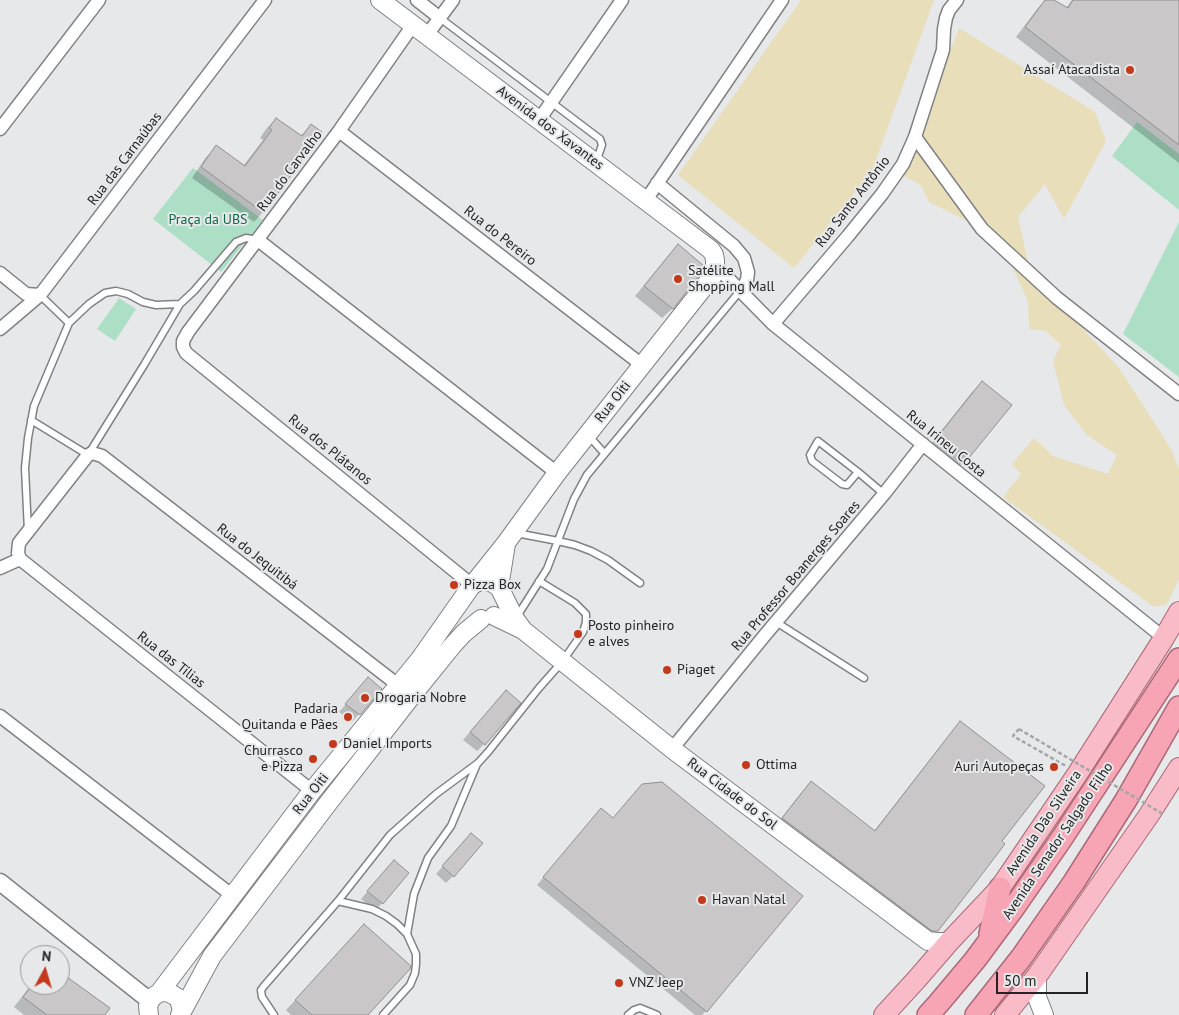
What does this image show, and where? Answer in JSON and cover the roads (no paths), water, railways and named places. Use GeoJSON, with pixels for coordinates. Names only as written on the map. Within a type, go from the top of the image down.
{"type":"FeatureCollection","features":[{"type":"Feature","properties":{"kind":"highway","name":"Avenida Senador Salgado Filho"},"geometry":{"type":"LineString","coordinates":[[928,1015],[988,943],[1015,906],[1062,838],[1179,659]]}},
{"type":"Feature","properties":{"kind":"highway"},"geometry":{"type":"LineString","coordinates":[[976,1015],[1021,958],[1074,882],[1126,800],[1179,707]]}},
{"type":"Feature","properties":{"kind":"highway"},"geometry":{"type":"LineString","coordinates":[[988,943],[1000,888]]}},
{"type":"Feature","properties":{"kind":"main road","name":"Avenida dos Xavantes"},"geometry":{"type":"LineString","coordinates":[[380,0],[711,250],[716,263]]}},
{"type":"Feature","properties":{"kind":"main road","name":"Rua Oiti"},"geometry":{"type":"LineString","coordinates":[[149,1006],[312,791],[420,659],[470,588],[510,538],[557,473],[714,273],[716,263]]}},
{"type":"Feature","properties":{"kind":"main road","name":"Rua Oiti"},"geometry":{"type":"LineString","coordinates":[[500,590],[510,538]]}},
{"type":"Feature","properties":{"kind":"main road"},"geometry":{"type":"LineString","coordinates":[[480,581],[491,582],[500,590],[503,602],[500,610],[487,618],[472,614],[466,606],[470,588],[480,581]]}},
{"type":"Feature","properties":{"kind":"main road","name":"Rua Cidade do Sol"},"geometry":{"type":"LineString","coordinates":[[500,590],[519,625],[562,662],[672,749],[928,941],[949,942]]}},
{"type":"Feature","properties":{"kind":"main road","name":"Avenida Dão Silveira"},"geometry":{"type":"LineString","coordinates":[[884,1015],[1000,888],[1078,772],[1179,612]]}},
{"type":"Feature","properties":{"kind":"main road","name":"Rua Oiti"},"geometry":{"type":"LineString","coordinates":[[181,1013],[212,956],[414,693],[464,633],[487,618]]}},
{"type":"Feature","properties":{"kind":"main road","name":"Rua Cidade do Sol"},"geometry":{"type":"LineString","coordinates":[[487,618],[519,625]]}},
{"type":"Feature","properties":{"kind":"main road"},"geometry":{"type":"LineString","coordinates":[[1005,1015],[1037,976],[1157,803],[1179,768]]}},
{"type":"Feature","properties":{"kind":"main road"},"geometry":{"type":"LineString","coordinates":[[1037,976],[1037,997],[1044,1015]]}},
{"type":"Feature","properties":{"kind":"main road"},"geometry":{"type":"LineString","coordinates":[[149,1006],[164,992],[174,995],[180,1002],[181,1013]]}},
{"type":"Feature","properties":{"kind":"street"},"geometry":{"type":"LineString","coordinates":[[0,129],[99,0]]}},
{"type":"Feature","properties":{"kind":"street","name":"Rua das Carnaúbas"},"geometry":{"type":"LineString","coordinates":[[0,329],[40,295],[265,0]]}},
{"type":"Feature","properties":{"kind":"street"},"geometry":{"type":"LineString","coordinates":[[417,0],[440,18]]}},
{"type":"Feature","properties":{"kind":"street","name":"Rua do Carvalho"},"geometry":{"type":"LineString","coordinates":[[188,332],[340,130],[420,30],[440,18],[453,0]]}},
{"type":"Feature","properties":{"kind":"street"},"geometry":{"type":"LineString","coordinates":[[539,120],[622,0]]}},
{"type":"Feature","properties":{"kind":"street"},"geometry":{"type":"LineString","coordinates":[[646,200],[782,0]]}},
{"type":"Feature","properties":{"kind":"street","name":"Rua Santo Antônio"},"geometry":{"type":"LineString","coordinates":[[773,324],[848,236],[882,194],[903,164],[915,137],[943,50],[946,18],[949,10],[957,0]]}},
{"type":"Feature","properties":{"kind":"street","name":"Rua do Pereiro"},"geometry":{"type":"LineString","coordinates":[[340,130],[642,365]]}},
{"type":"Feature","properties":{"kind":"street"},"geometry":{"type":"LineString","coordinates":[[915,137],[982,229],[1057,298],[1179,394]]}},
{"type":"Feature","properties":{"kind":"street"},"geometry":{"type":"LineString","coordinates":[[657,183],[734,246],[744,258],[748,272],[747,280],[741,291]]}},
{"type":"Feature","properties":{"kind":"street"},"geometry":{"type":"LineString","coordinates":[[258,240],[557,473]]}},
{"type":"Feature","properties":{"kind":"street","name":"Rua Irineu Costa"},"geometry":{"type":"LineString","coordinates":[[716,263],[773,324],[1164,638]]}},
{"type":"Feature","properties":{"kind":"street"},"geometry":{"type":"LineString","coordinates":[[0,273],[26,294],[40,295]]}},
{"type":"Feature","properties":{"kind":"street","name":"Rua dos Plátanos"},"geometry":{"type":"LineString","coordinates":[[188,332],[183,340],[183,347],[186,353],[470,588]]}},
{"type":"Feature","properties":{"kind":"street","name":"Rua Professor Boanerges Soares"},"geometry":{"type":"LineString","coordinates":[[672,749],[884,494],[923,444]]}},
{"type":"Feature","properties":{"kind":"street"},"geometry":{"type":"LineString","coordinates":[[0,568],[19,554],[19,543],[92,454]]}},
{"type":"Feature","properties":{"kind":"street","name":"Rua do Jequitibá"},"geometry":{"type":"LineString","coordinates":[[92,454],[109,462],[398,685]]}},
{"type":"Feature","properties":{"kind":"street","name":"Rua das Tílias"},"geometry":{"type":"LineString","coordinates":[[19,554],[312,791]]}},
{"type":"Feature","properties":{"kind":"street"},"geometry":{"type":"LineString","coordinates":[[0,716],[233,896]]}},
{"type":"Feature","properties":{"kind":"street"},"geometry":{"type":"LineString","coordinates":[[0,882],[149,1006]]}},
{"type":"Feature","properties":{"kind":"lane"},"geometry":{"type":"LineString","coordinates":[[440,18],[600,139],[602,145],[596,163]]}},
{"type":"Feature","properties":{"kind":"lane"},"geometry":{"type":"LineString","coordinates":[[31,420],[92,454],[180,304],[236,242],[246,238],[258,240]]}},
{"type":"Feature","properties":{"kind":"lane"},"geometry":{"type":"LineString","coordinates":[[28,532],[25,468],[31,420],[34,406],[69,323],[89,304],[105,293],[116,291],[128,294],[149,304],[180,304]]}},
{"type":"Feature","properties":{"kind":"lane"},"geometry":{"type":"LineString","coordinates":[[519,625],[539,581],[547,569],[574,498],[587,474],[741,291]]}},
{"type":"Feature","properties":{"kind":"lane"},"geometry":{"type":"LineString","coordinates":[[40,295],[69,323]]}},
{"type":"Feature","properties":{"kind":"lane"},"geometry":{"type":"LineString","coordinates":[[588,434],[604,453]]}},
{"type":"Feature","properties":{"kind":"lane"},"geometry":{"type":"LineString","coordinates":[[858,472],[847,485],[842,484],[812,462],[810,455],[818,441],[858,472],[884,494]]}},
{"type":"Feature","properties":{"kind":"lane"},"geometry":{"type":"LineString","coordinates":[[510,538],[558,541],[576,546],[608,560],[640,583]]}},
{"type":"Feature","properties":{"kind":"lane"},"geometry":{"type":"LineString","coordinates":[[274,1015],[262,998],[261,990],[264,986],[338,901],[390,835],[436,794],[478,763],[488,752],[562,662],[583,632],[586,614],[575,603],[539,581]]}},
{"type":"Feature","properties":{"kind":"lane"},"geometry":{"type":"LineString","coordinates":[[776,622],[864,678]]}},
{"type":"Feature","properties":{"kind":"lane"},"geometry":{"type":"LineString","coordinates":[[407,934],[414,894],[428,858],[451,826],[478,763]]}},
{"type":"Feature","properties":{"kind":"lane"},"geometry":{"type":"LineString","coordinates":[[338,901],[372,909],[386,916],[407,934],[416,954],[415,973],[410,984],[383,1015]]}},
{"type":"Feature","properties":{"kind":"lane"},"geometry":{"type":"LineString","coordinates":[[628,1015],[640,1008],[656,1015]]}},
{"type":"Feature","properties":{"kind":"place","name":"Assaí Atacadista"},"geometry":{"type":"Point","coordinates":[1130,70]}},
{"type":"Feature","properties":{"kind":"place","name":"Satélite Shopping Mall"},"geometry":{"type":"Point","coordinates":[678,279]}},
{"type":"Feature","properties":{"kind":"place","name":"Pizza Box"},"geometry":{"type":"Point","coordinates":[454,585]}},
{"type":"Feature","properties":{"kind":"place","name":"Posto pinheiro e alves"},"geometry":{"type":"Point","coordinates":[578,634]}},
{"type":"Feature","properties":{"kind":"place","name":"Piaget"},"geometry":{"type":"Point","coordinates":[667,670]}},
{"type":"Feature","properties":{"kind":"place","name":"Drogaria Nobre"},"geometry":{"type":"Point","coordinates":[365,698]}},
{"type":"Feature","properties":{"kind":"place","name":"Padaria Quitanda e Pães"},"geometry":{"type":"Point","coordinates":[348,717]}},
{"type":"Feature","properties":{"kind":"place","name":"Daniel Imports"},"geometry":{"type":"Point","coordinates":[333,744]}},
{"type":"Feature","properties":{"kind":"place","name":"Churrasco e Pizza"},"geometry":{"type":"Point","coordinates":[313,759]}},
{"type":"Feature","properties":{"kind":"place","name":"Ottima"},"geometry":{"type":"Point","coordinates":[746,765]}},
{"type":"Feature","properties":{"kind":"place","name":"Auri Autopeças"},"geometry":{"type":"Point","coordinates":[1054,767]}},
{"type":"Feature","properties":{"kind":"place","name":"Havan Natal"},"geometry":{"type":"Point","coordinates":[702,900]}},
{"type":"Feature","properties":{"kind":"place","name":"VNZ Jeep"},"geometry":{"type":"Point","coordinates":[619,983]}},
{"type":"Feature","properties":{"kind":"park label","name":"Praça da UBS"},"geometry":{"type":"Point","coordinates":[208,220]}}]}
